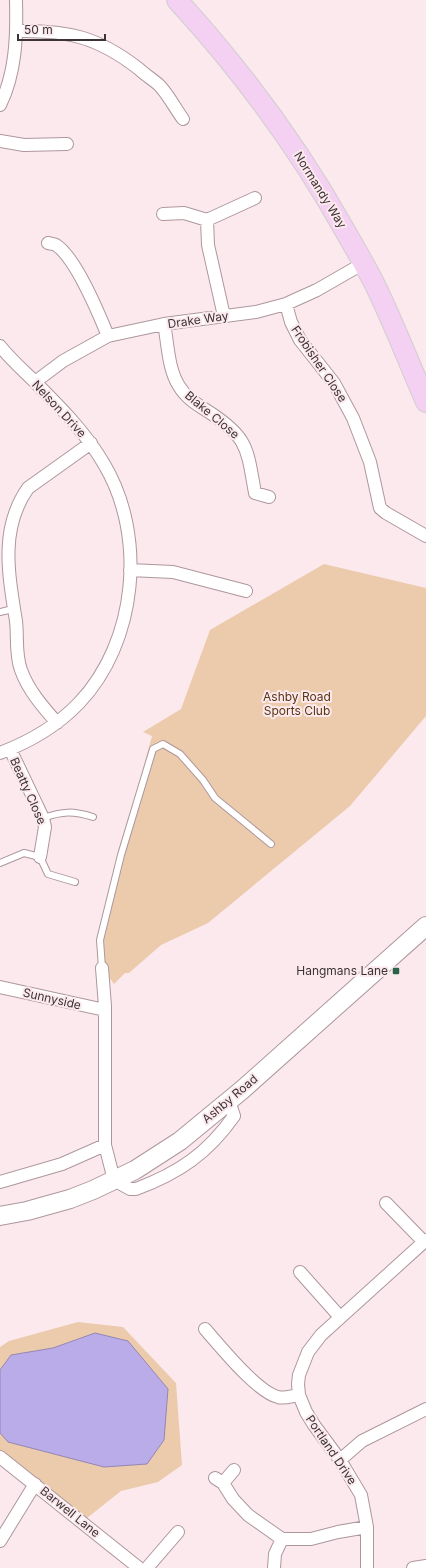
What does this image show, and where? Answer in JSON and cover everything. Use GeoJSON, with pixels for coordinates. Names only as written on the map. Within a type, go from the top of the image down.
{"type":"FeatureCollection","features":[{"type":"Feature","properties":{"kind":"main road","name":"Normandy Way"},"geometry":{"type":"LineString","coordinates":[[177,0],[216,43],[252,89],[329,202],[364,263],[378,291],[426,402]]}},
{"type":"Feature","properties":{"kind":"main road","name":"Ashby Road"},"geometry":{"type":"LineString","coordinates":[[0,1216],[27,1211],[70,1199],[135,1170],[180,1141],[229,1101],[426,926]]}},
{"type":"Feature","properties":{"kind":"street"},"geometry":{"type":"LineString","coordinates":[[0,105],[10,73],[17,31],[16,0]]}},
{"type":"Feature","properties":{"kind":"street"},"geometry":{"type":"LineString","coordinates":[[17,31],[44,30],[70,34],[111,49],[160,86],[183,119]]}},
{"type":"Feature","properties":{"kind":"street"},"geometry":{"type":"LineString","coordinates":[[0,141],[24,145],[67,144]]}},
{"type":"Feature","properties":{"kind":"street"},"geometry":{"type":"LineString","coordinates":[[164,214],[184,213],[207,220],[255,198]]}},
{"type":"Feature","properties":{"kind":"street"},"geometry":{"type":"LineString","coordinates":[[207,220],[208,245],[224,316]]}},
{"type":"Feature","properties":{"kind":"street"},"geometry":{"type":"LineString","coordinates":[[48,243],[56,245],[68,258],[88,291],[108,336]]}},
{"type":"Feature","properties":{"kind":"street","name":"Drake Way"},"geometry":{"type":"LineString","coordinates":[[35,382],[53,367],[108,336],[164,324],[256,312],[286,304],[317,290],[364,263]]}},
{"type":"Feature","properties":{"kind":"street","name":"Frobisher Close"},"geometry":{"type":"LineString","coordinates":[[286,304],[291,322],[300,340],[334,383],[354,418],[370,462],[380,508],[426,536]]}},
{"type":"Feature","properties":{"kind":"street","name":"Blake Close"},"geometry":{"type":"LineString","coordinates":[[164,324],[173,374],[180,388],[187,396],[219,418],[236,433],[243,442],[248,453],[255,493],[269,497]]}},
{"type":"Feature","properties":{"kind":"street","name":"Nelson Drive"},"geometry":{"type":"LineString","coordinates":[[0,346],[15,364],[35,382],[79,427],[91,442],[105,465],[117,490],[128,531],[130,570],[124,617],[116,642],[104,669],[92,688],[78,704],[48,730],[5,751]]}},
{"type":"Feature","properties":{"kind":"street"},"geometry":{"type":"LineString","coordinates":[[57,722],[34,695],[21,671],[17,654],[17,630],[4,574],[0,546],[1,531],[7,514],[18,497],[91,442]]}},
{"type":"Feature","properties":{"kind":"street"},"geometry":{"type":"LineString","coordinates":[[130,570],[173,572],[246,591]]}},
{"type":"Feature","properties":{"kind":"street","name":"Beatty Close"},"geometry":{"type":"LineString","coordinates":[[5,751],[43,818],[45,827],[40,856]]}},
{"type":"Feature","properties":{"kind":"street"},"geometry":{"type":"LineString","coordinates":[[102,968],[105,986],[105,1145],[114,1180],[130,1189],[136,1189],[177,1171],[210,1146],[224,1130],[234,1116],[229,1101]]}},
{"type":"Feature","properties":{"kind":"street","name":"Sunnyside"},"geometry":{"type":"LineString","coordinates":[[0,987],[105,1010]]}},
{"type":"Feature","properties":{"kind":"street"},"geometry":{"type":"LineString","coordinates":[[0,1182],[62,1164],[105,1145]]}},
{"type":"Feature","properties":{"kind":"street"},"geometry":{"type":"LineString","coordinates":[[386,1203],[425,1241]]}},
{"type":"Feature","properties":{"kind":"street","name":"Portland Drive"},"geometry":{"type":"LineString","coordinates":[[367,1568],[367,1527],[361,1495],[340,1460],[306,1412],[299,1395],[299,1375],[308,1352],[321,1335],[425,1241]]}},
{"type":"Feature","properties":{"kind":"street"},"geometry":{"type":"LineString","coordinates":[[300,1272],[340,1317]]}},
{"type":"Feature","properties":{"kind":"street"},"geometry":{"type":"LineString","coordinates":[[205,1330],[248,1376],[267,1393],[278,1398],[299,1395]]}},
{"type":"Feature","properties":{"kind":"street"},"geometry":{"type":"LineString","coordinates":[[340,1460],[362,1441],[426,1409]]}},
{"type":"Feature","properties":{"kind":"street","name":"Barwell Lane"},"geometry":{"type":"LineString","coordinates":[[0,1457],[139,1568]]}},
{"type":"Feature","properties":{"kind":"street"},"geometry":{"type":"LineString","coordinates":[[234,1470],[219,1481],[248,1515],[282,1539],[311,1539],[367,1527]]}},
{"type":"Feature","properties":{"kind":"street"},"geometry":{"type":"LineString","coordinates":[[0,1541],[35,1484]]}},
{"type":"Feature","properties":{"kind":"street"},"geometry":{"type":"LineString","coordinates":[[147,1568],[178,1532]]}},
{"type":"Feature","properties":{"kind":"street"},"geometry":{"type":"LineString","coordinates":[[274,1568],[275,1554],[282,1539]]}},
{"type":"Feature","properties":{"kind":"street"},"geometry":{"type":"LineString","coordinates":[[413,1568],[426,1566]]}},
{"type":"Feature","properties":{"kind":"lane"},"geometry":{"type":"LineString","coordinates":[[0,612],[12,609]]}},
{"type":"Feature","properties":{"kind":"lane"},"geometry":{"type":"LineString","coordinates":[[102,968],[100,940],[121,855],[153,750],[163,744],[180,754],[203,780],[215,798],[271,844]]}},
{"type":"Feature","properties":{"kind":"lane"},"geometry":{"type":"LineString","coordinates":[[43,818],[58,813],[72,812],[93,817]]}},
{"type":"Feature","properties":{"kind":"lane"},"geometry":{"type":"LineString","coordinates":[[0,863],[24,853],[40,856],[48,874],[75,882]]}},
{"type":"Feature","properties":{"kind":"green space","name":"Ashby Road Sports Club"},"geometry":{"type":"Polygon","coordinates":[[[324,564],[426,588],[426,716],[350,806],[208,923],[161,945],[129,973],[125,973],[114,984],[106,973],[99,958],[97,939],[152,736],[143,732],[181,709],[210,630],[324,564]]]}},
{"type":"Feature","properties":{"kind":"green space"},"geometry":{"type":"Polygon","coordinates":[[[78,1322],[123,1327],[176,1383],[182,1465],[158,1482],[121,1491],[82,1522],[0,1457],[0,1347],[9,1341],[78,1322]]]}},
{"type":"Feature","properties":{"kind":"shaded area"},"geometry":{"type":"Polygon","coordinates":[[[95,1333],[128,1341],[168,1389],[164,1440],[147,1464],[104,1467],[8,1442],[0,1433],[0,1370],[11,1355],[53,1348],[95,1333]]]}},
{"type":"Feature","properties":{"kind":"place","name":"Hangmans Lane"},"geometry":{"type":"Point","coordinates":[396,971]}}]}
